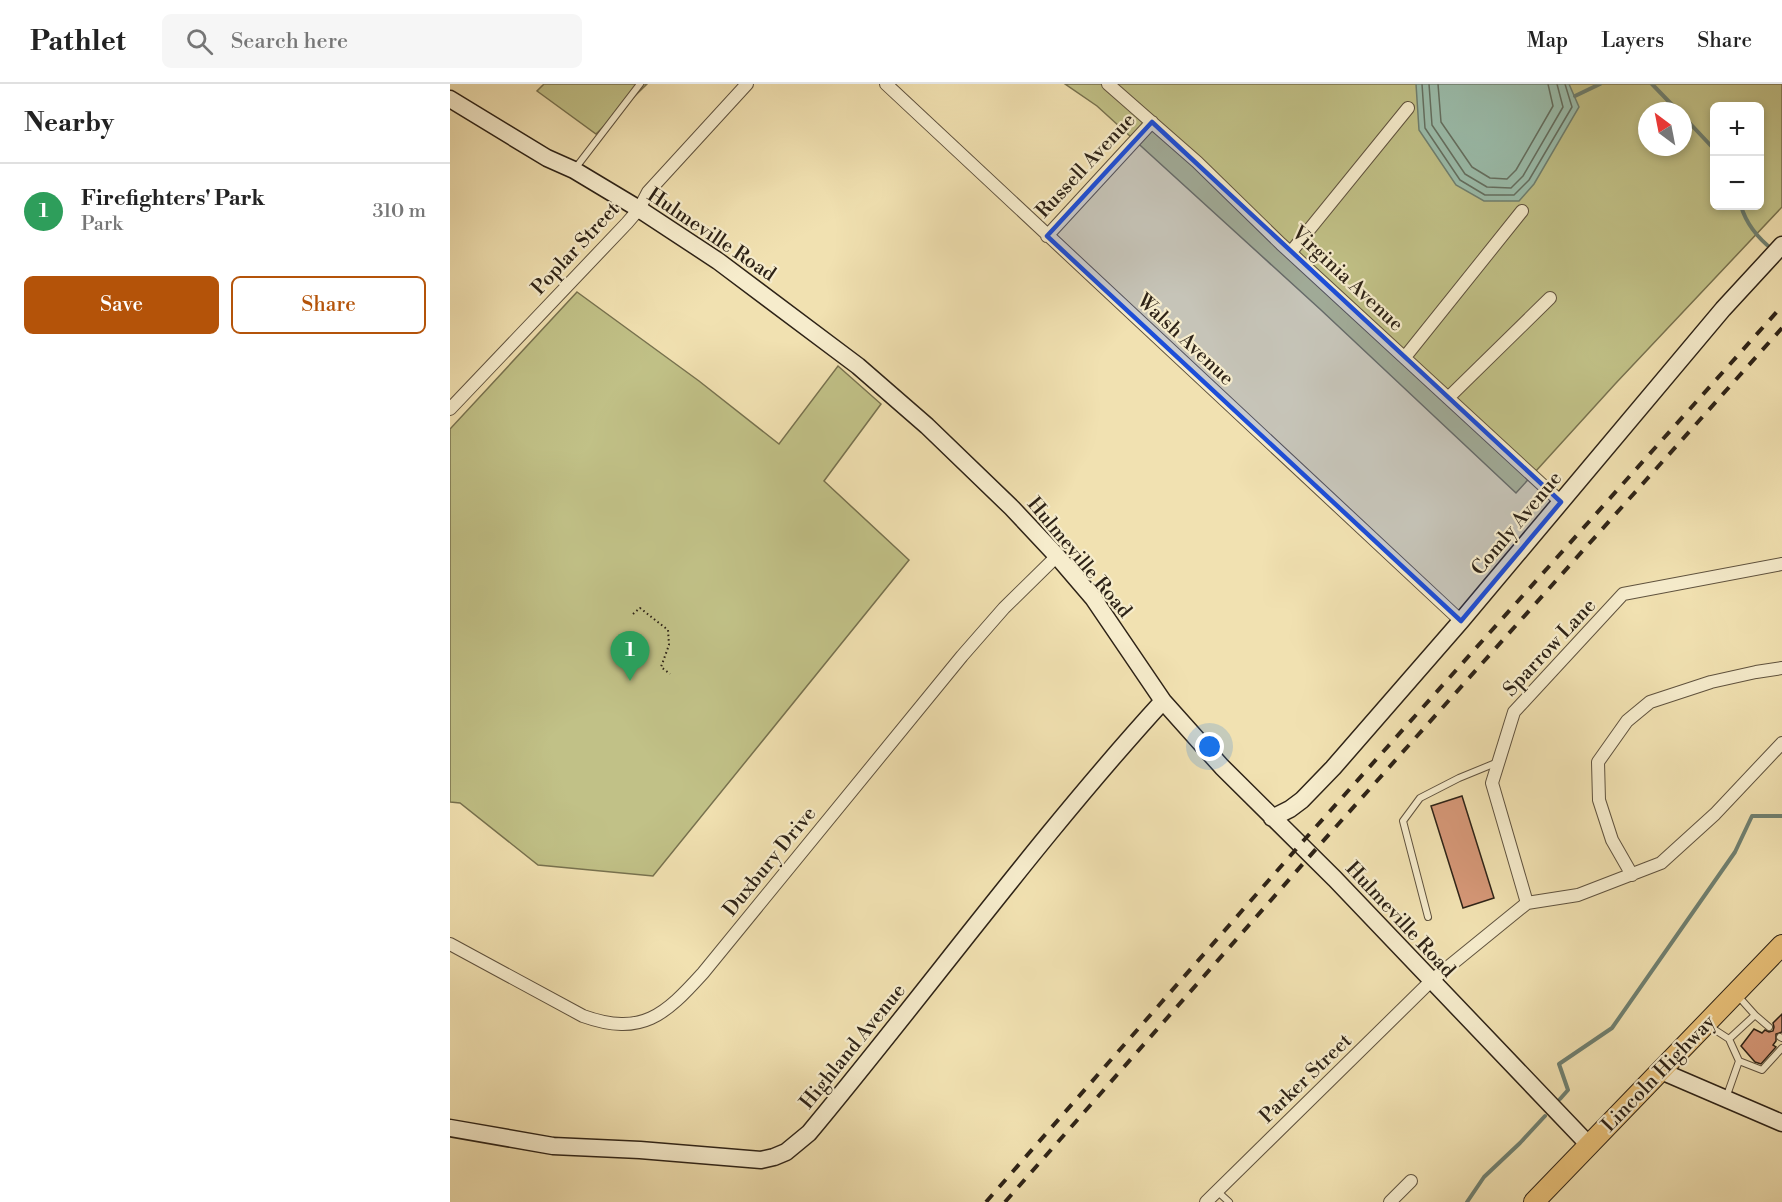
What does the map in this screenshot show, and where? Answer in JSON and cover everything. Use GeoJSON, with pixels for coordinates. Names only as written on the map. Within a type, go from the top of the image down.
{"type":"FeatureCollection","features":[{"type":"Feature","properties":{"kind":"main road","name":"Lincoln Highway"},"geometry":{"type":"LineString","coordinates":[[1534,1202],[1782,945]]}},
{"type":"Feature","properties":{"kind":"street","name":"Poplar Street"},"geometry":{"type":"LineString","coordinates":[[450,409],[639,209],[648,192],[747,84]]}},
{"type":"Feature","properties":{"kind":"street","name":"Walsh Avenue"},"geometry":{"type":"LineString","coordinates":[[886,84],[1461,621]]}},
{"type":"Feature","properties":{"kind":"street","name":"Virginia Avenue"},"geometry":{"type":"LineString","coordinates":[[1108,84],[1152,122],[1561,502]]}},
{"type":"Feature","properties":{"kind":"street","name":"Hulmeville Road"},"geometry":{"type":"LineString","coordinates":[[450,99],[639,209],[718,261],[858,366],[927,426],[1012,508],[1057,556],[1093,598],[1163,701],[1222,767],[1335,879],[1588,1145]]}},
{"type":"Feature","properties":{"kind":"street"},"geometry":{"type":"LineString","coordinates":[[1291,252],[1408,108]]}},
{"type":"Feature","properties":{"kind":"street","name":"Russell Avenue"},"geometry":{"type":"LineString","coordinates":[[1047,236],[1152,122]]}},
{"type":"Feature","properties":{"kind":"street"},"geometry":{"type":"LineString","coordinates":[[1405,357],[1522,211]]}},
{"type":"Feature","properties":{"kind":"street","name":"Comly Avenue"},"geometry":{"type":"LineString","coordinates":[[1272,818],[1290,809],[1310,792],[1461,621],[1686,351],[1778,249]]}},
{"type":"Feature","properties":{"kind":"street"},"geometry":{"type":"LineString","coordinates":[[1448,398],[1550,298]]}},
{"type":"Feature","properties":{"kind":"street","name":"Duxbury Drive"},"geometry":{"type":"LineString","coordinates":[[450,944],[596,1021],[612,1024],[642,1021],[656,1016],[675,1004],[703,973],[962,656],[1004,608],[1057,556]]}},
{"type":"Feature","properties":{"kind":"street","name":"Sparrow Lane"},"geometry":{"type":"LineString","coordinates":[[1527,903],[1492,783],[1514,712],[1623,594],[1782,564]]}},
{"type":"Feature","properties":{"kind":"street"},"geometry":{"type":"LineString","coordinates":[[1632,875],[1612,840],[1599,800],[1598,762],[1627,721],[1650,702],[1711,682],[1782,668]]}},
{"type":"Feature","properties":{"kind":"street","name":"Highland Avenue"},"geometry":{"type":"LineString","coordinates":[[450,1128],[553,1146],[640,1150],[761,1160],[786,1152],[817,1124],[1065,814],[1163,701]]}},
{"type":"Feature","properties":{"kind":"street"},"geometry":{"type":"LineString","coordinates":[[1431,981],[1527,903],[1578,895],[1661,863],[1714,814],[1782,742]]}},
{"type":"Feature","properties":{"kind":"street","name":"Parker Street"},"geometry":{"type":"LineString","coordinates":[[1206,1202],[1431,981]]}},
{"type":"Feature","properties":{"kind":"street"},"geometry":{"type":"LineString","coordinates":[[1661,1071],[1782,1123]]}},
{"type":"Feature","properties":{"kind":"street"},"geometry":{"type":"LineString","coordinates":[[1390,1202],[1411,1181]]}},
{"type":"Feature","properties":{"kind":"lane"},"geometry":{"type":"LineString","coordinates":[[574,171],[640,84]]}},
{"type":"Feature","properties":{"kind":"lane"},"geometry":{"type":"LineString","coordinates":[[1428,917],[1403,821],[1420,798],[1499,761]]}},
{"type":"Feature","properties":{"kind":"lane"},"geometry":{"type":"LineString","coordinates":[[1736,993],[1769,1027]]}},
{"type":"Feature","properties":{"kind":"lane"},"geometry":{"type":"LineString","coordinates":[[1729,1039],[1755,1015]]}},
{"type":"Feature","properties":{"kind":"lane"},"geometry":{"type":"LineString","coordinates":[[1706,1024],[1729,1039],[1739,1061],[1726,1099]]}},
{"type":"Feature","properties":{"kind":"lane"},"geometry":{"type":"LineString","coordinates":[[1739,1061],[1762,1070],[1782,1048]]}},
{"type":"Feature","properties":{"kind":"lane"},"geometry":{"type":"LineString","coordinates":[[1217,1191],[1229,1202]]}},
{"type":"Feature","properties":{"kind":"path"},"geometry":{"type":"LineString","coordinates":[[633,614],[640,608],[668,630],[669,645],[661,667],[669,674]]}},
{"type":"Feature","properties":{"kind":"highlighted area"},"geometry":{"type":"Polygon","coordinates":[[[1152,122],[1561,502],[1461,621],[1047,236],[1152,122]]]}},
{"type":"Feature","properties":{"kind":"green space"},"geometry":{"type":"Polygon","coordinates":[[[544,84],[647,84],[596,134],[537,91],[544,84]]]}},
{"type":"Feature","properties":{"kind":"green space"},"geometry":{"type":"Polygon","coordinates":[[[1065,84],[1782,84],[1782,207],[1516,493],[1321,310],[1097,106],[1065,84]]]}},
{"type":"Feature","properties":{"kind":"green space"},"geometry":{"type":"Polygon","coordinates":[[[577,292],[699,381],[779,444],[838,366],[881,404],[824,481],[909,560],[653,876],[538,865],[460,803],[450,802],[450,429],[577,292]]]}},
{"type":"Feature","properties":{"kind":"water"},"geometry":{"type":"Polygon","coordinates":[[[1416,84],[1569,84],[1579,107],[1534,184],[1519,201],[1484,201],[1456,185],[1419,130],[1416,84]]]}},
{"type":"Feature","properties":{"kind":"building"},"geometry":{"type":"Polygon","coordinates":[[[1462,796],[1494,898],[1463,908],[1431,806],[1462,796]]]}},
{"type":"Feature","properties":{"kind":"building"},"geometry":{"type":"Polygon","coordinates":[[[1782,1014],[1782,1032],[1776,1034],[1776,1041],[1773,1045],[1776,1047],[1761,1064],[1755,1062],[1741,1046],[1754,1029],[1762,1033],[1765,1030],[1773,1031],[1773,1023],[1782,1014]]]}},
{"type":"Feature","properties":{"kind":"waterway"},"geometry":{"type":"LineString","coordinates":[[1575,96],[1600,84]]}},
{"type":"Feature","properties":{"kind":"waterway"},"geometry":{"type":"LineString","coordinates":[[1652,84],[1669,102]]}},
{"type":"Feature","properties":{"kind":"waterway"},"geometry":{"type":"LineString","coordinates":[[1692,126],[1710,145]]}},
{"type":"Feature","properties":{"kind":"waterway"},"geometry":{"type":"LineString","coordinates":[[1743,210],[1754,230],[1773,250]]}},
{"type":"Feature","properties":{"kind":"waterway"},"geometry":{"type":"LineString","coordinates":[[1560,1099],[1568,1090],[1559,1064],[1612,1028],[1735,852],[1752,816],[1782,816]]}},
{"type":"Feature","properties":{"kind":"waterway"},"geometry":{"type":"LineString","coordinates":[[1467,1202],[1484,1177],[1545,1116]]}},
{"type":"Feature","properties":{"kind":"railway"},"geometry":{"type":"LineString","coordinates":[[986,1202],[1305,839],[1782,306]]}},
{"type":"Feature","properties":{"kind":"railway"},"geometry":{"type":"LineString","coordinates":[[1005,1202],[1316,849],[1782,328]]}},
{"type":"Feature","properties":{"kind":"place","name":"Firefighters' Park"},"geometry":{"type":"Point","coordinates":[630,681]}}]}
